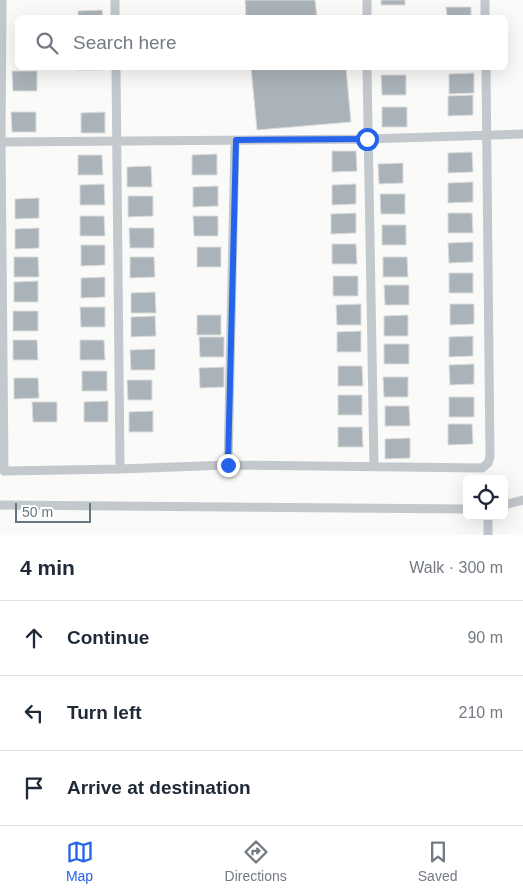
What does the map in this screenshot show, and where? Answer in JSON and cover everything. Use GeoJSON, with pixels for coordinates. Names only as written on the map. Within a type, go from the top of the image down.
{"type":"FeatureCollection","features":[{"type":"Feature","properties":{"kind":"street"},"geometry":{"type":"LineString","coordinates":[[2,0],[1,142],[4,471],[228,465],[482,468],[488,463],[490,457],[486,70]]}},
{"type":"Feature","properties":{"kind":"street"},"geometry":{"type":"LineString","coordinates":[[114,0],[115,15]]}},
{"type":"Feature","properties":{"kind":"street"},"geometry":{"type":"LineString","coordinates":[[367,0],[367,15]]}},
{"type":"Feature","properties":{"kind":"street"},"geometry":{"type":"LineString","coordinates":[[485,0],[485,15]]}},
{"type":"Feature","properties":{"kind":"street"},"geometry":{"type":"LineString","coordinates":[[116,70],[120,469]]}},
{"type":"Feature","properties":{"kind":"street"},"geometry":{"type":"LineString","coordinates":[[367,70],[374,466]]}},
{"type":"Feature","properties":{"kind":"street"},"geometry":{"type":"LineString","coordinates":[[1,142],[367,139],[523,134]]}},
{"type":"Feature","properties":{"kind":"street"},"geometry":{"type":"LineString","coordinates":[[228,465],[236,140]]}},
{"type":"Feature","properties":{"kind":"street"},"geometry":{"type":"LineString","coordinates":[[508,504],[523,500]]}},
{"type":"Feature","properties":{"kind":"street"},"geometry":{"type":"LineString","coordinates":[[0,505],[463,509]]}},
{"type":"Feature","properties":{"kind":"street"},"geometry":{"type":"LineString","coordinates":[[488,520],[488,535]]}},
{"type":"Feature","properties":{"kind":"building"},"geometry":{"type":"Polygon","coordinates":[[[245,0],[315,0],[317,15],[246,15],[245,0]]]}},
{"type":"Feature","properties":{"kind":"building"},"geometry":{"type":"Polygon","coordinates":[[[381,0],[405,0],[405,5],[381,5],[381,0]]]}},
{"type":"Feature","properties":{"kind":"building"},"geometry":{"type":"Polygon","coordinates":[[[446,7],[471,7],[471,15],[447,15],[446,7]]]}},
{"type":"Feature","properties":{"kind":"building"},"geometry":{"type":"Polygon","coordinates":[[[102,10],[103,15],[78,15],[78,11],[102,10]]]}},
{"type":"Feature","properties":{"kind":"building"},"geometry":{"type":"Polygon","coordinates":[[[251,70],[346,70],[351,122],[257,130],[251,70]]]}},
{"type":"Feature","properties":{"kind":"building"},"geometry":{"type":"Polygon","coordinates":[[[12,71],[37,71],[37,91],[13,91],[12,71]]]}},
{"type":"Feature","properties":{"kind":"building"},"geometry":{"type":"Polygon","coordinates":[[[474,73],[474,93],[449,94],[449,74],[474,73]]]}},
{"type":"Feature","properties":{"kind":"building"},"geometry":{"type":"Polygon","coordinates":[[[381,75],[406,75],[406,95],[382,95],[381,75]]]}},
{"type":"Feature","properties":{"kind":"building"},"geometry":{"type":"Polygon","coordinates":[[[473,95],[473,115],[448,116],[448,96],[473,95]]]}},
{"type":"Feature","properties":{"kind":"building"},"geometry":{"type":"Polygon","coordinates":[[[382,107],[407,107],[407,127],[382,127],[382,107]]]}},
{"type":"Feature","properties":{"kind":"building"},"geometry":{"type":"Polygon","coordinates":[[[11,112],[36,112],[36,132],[12,132],[11,112]]]}},
{"type":"Feature","properties":{"kind":"building"},"geometry":{"type":"Polygon","coordinates":[[[105,112],[105,133],[81,133],[81,113],[105,112]]]}},
{"type":"Feature","properties":{"kind":"building"},"geometry":{"type":"Polygon","coordinates":[[[332,151],[356,151],[357,171],[332,172],[332,151]]]}},
{"type":"Feature","properties":{"kind":"building"},"geometry":{"type":"Polygon","coordinates":[[[472,152],[473,172],[448,173],[448,153],[472,152]]]}},
{"type":"Feature","properties":{"kind":"building"},"geometry":{"type":"Polygon","coordinates":[[[217,154],[217,175],[192,175],[192,155],[217,154]]]}},
{"type":"Feature","properties":{"kind":"building"},"geometry":{"type":"Polygon","coordinates":[[[78,155],[102,155],[103,175],[78,175],[78,155]]]}},
{"type":"Feature","properties":{"kind":"building"},"geometry":{"type":"Polygon","coordinates":[[[403,163],[403,183],[379,184],[378,164],[403,163]]]}},
{"type":"Feature","properties":{"kind":"building"},"geometry":{"type":"Polygon","coordinates":[[[151,166],[152,187],[127,187],[127,167],[151,166]]]}},
{"type":"Feature","properties":{"kind":"building"},"geometry":{"type":"Polygon","coordinates":[[[473,182],[473,202],[448,203],[448,183],[473,182]]]}},
{"type":"Feature","properties":{"kind":"building"},"geometry":{"type":"Polygon","coordinates":[[[104,184],[105,205],[80,205],[80,185],[104,184]]]}},
{"type":"Feature","properties":{"kind":"building"},"geometry":{"type":"Polygon","coordinates":[[[356,184],[356,204],[332,205],[332,185],[356,184]]]}},
{"type":"Feature","properties":{"kind":"building"},"geometry":{"type":"Polygon","coordinates":[[[218,186],[218,206],[193,207],[193,187],[218,186]]]}},
{"type":"Feature","properties":{"kind":"building"},"geometry":{"type":"Polygon","coordinates":[[[380,194],[405,194],[405,214],[381,214],[380,194]]]}},
{"type":"Feature","properties":{"kind":"building"},"geometry":{"type":"Polygon","coordinates":[[[128,196],[153,196],[153,216],[128,217],[128,196]]]}},
{"type":"Feature","properties":{"kind":"building"},"geometry":{"type":"Polygon","coordinates":[[[39,198],[39,218],[15,219],[15,199],[39,198]]]}},
{"type":"Feature","properties":{"kind":"building"},"geometry":{"type":"Polygon","coordinates":[[[356,213],[356,233],[331,234],[331,214],[356,213]]]}},
{"type":"Feature","properties":{"kind":"building"},"geometry":{"type":"Polygon","coordinates":[[[448,213],[472,213],[473,233],[448,233],[448,213]]]}},
{"type":"Feature","properties":{"kind":"building"},"geometry":{"type":"Polygon","coordinates":[[[80,216],[104,216],[105,236],[80,236],[80,216]]]}},
{"type":"Feature","properties":{"kind":"building"},"geometry":{"type":"Polygon","coordinates":[[[193,216],[218,216],[218,236],[194,236],[193,216]]]}},
{"type":"Feature","properties":{"kind":"building"},"geometry":{"type":"Polygon","coordinates":[[[382,225],[406,225],[406,245],[382,245],[382,225]]]}},
{"type":"Feature","properties":{"kind":"building"},"geometry":{"type":"Polygon","coordinates":[[[39,228],[39,248],[15,249],[15,229],[39,228]]]}},
{"type":"Feature","properties":{"kind":"building"},"geometry":{"type":"Polygon","coordinates":[[[129,228],[154,228],[154,248],[130,248],[129,228]]]}},
{"type":"Feature","properties":{"kind":"building"},"geometry":{"type":"Polygon","coordinates":[[[473,242],[473,262],[449,263],[448,243],[473,242]]]}},
{"type":"Feature","properties":{"kind":"building"},"geometry":{"type":"Polygon","coordinates":[[[332,244],[356,244],[357,264],[332,264],[332,244]]]}},
{"type":"Feature","properties":{"kind":"building"},"geometry":{"type":"Polygon","coordinates":[[[81,245],[105,245],[105,265],[81,266],[81,245]]]}},
{"type":"Feature","properties":{"kind":"building"},"geometry":{"type":"Polygon","coordinates":[[[197,247],[221,247],[221,267],[197,267],[197,247]]]}},
{"type":"Feature","properties":{"kind":"building"},"geometry":{"type":"Polygon","coordinates":[[[14,257],[38,257],[39,277],[14,277],[14,257]]]}},
{"type":"Feature","properties":{"kind":"building"},"geometry":{"type":"Polygon","coordinates":[[[130,257],[154,257],[155,277],[130,278],[130,257]]]}},
{"type":"Feature","properties":{"kind":"building"},"geometry":{"type":"Polygon","coordinates":[[[383,257],[407,257],[408,277],[383,277],[383,257]]]}},
{"type":"Feature","properties":{"kind":"building"},"geometry":{"type":"Polygon","coordinates":[[[449,273],[473,273],[473,293],[449,293],[449,273]]]}},
{"type":"Feature","properties":{"kind":"building"},"geometry":{"type":"Polygon","coordinates":[[[333,276],[358,276],[358,296],[333,296],[333,276]]]}},
{"type":"Feature","properties":{"kind":"building"},"geometry":{"type":"Polygon","coordinates":[[[105,277],[105,297],[81,298],[81,278],[105,277]]]}},
{"type":"Feature","properties":{"kind":"building"},"geometry":{"type":"Polygon","coordinates":[[[38,281],[38,302],[14,302],[14,282],[38,281]]]}},
{"type":"Feature","properties":{"kind":"building"},"geometry":{"type":"Polygon","coordinates":[[[384,285],[409,285],[409,305],[385,305],[384,285]]]}},
{"type":"Feature","properties":{"kind":"building"},"geometry":{"type":"Polygon","coordinates":[[[155,292],[156,313],[131,313],[131,293],[155,292]]]}},
{"type":"Feature","properties":{"kind":"building"},"geometry":{"type":"Polygon","coordinates":[[[361,304],[361,325],[337,325],[336,305],[361,304]]]}},
{"type":"Feature","properties":{"kind":"building"},"geometry":{"type":"Polygon","coordinates":[[[450,304],[474,304],[474,324],[450,325],[450,304]]]}},
{"type":"Feature","properties":{"kind":"building"},"geometry":{"type":"Polygon","coordinates":[[[80,307],[105,307],[105,327],[81,327],[80,307]]]}},
{"type":"Feature","properties":{"kind":"building"},"geometry":{"type":"Polygon","coordinates":[[[13,311],[38,311],[38,331],[13,331],[13,311]]]}},
{"type":"Feature","properties":{"kind":"building"},"geometry":{"type":"Polygon","coordinates":[[[197,315],[221,315],[221,335],[197,335],[197,315]]]}},
{"type":"Feature","properties":{"kind":"building"},"geometry":{"type":"Polygon","coordinates":[[[408,315],[408,336],[384,336],[384,316],[408,315]]]}},
{"type":"Feature","properties":{"kind":"building"},"geometry":{"type":"Polygon","coordinates":[[[155,316],[156,336],[131,337],[131,317],[155,316]]]}},
{"type":"Feature","properties":{"kind":"building"},"geometry":{"type":"Polygon","coordinates":[[[361,331],[361,352],[337,352],[337,332],[361,331]]]}},
{"type":"Feature","properties":{"kind":"building"},"geometry":{"type":"Polygon","coordinates":[[[473,336],[473,356],[449,357],[449,337],[473,336]]]}},
{"type":"Feature","properties":{"kind":"building"},"geometry":{"type":"Polygon","coordinates":[[[199,337],[224,337],[224,357],[200,357],[199,337]]]}},
{"type":"Feature","properties":{"kind":"building"},"geometry":{"type":"Polygon","coordinates":[[[13,340],[37,340],[38,360],[13,360],[13,340]]]}},
{"type":"Feature","properties":{"kind":"building"},"geometry":{"type":"Polygon","coordinates":[[[80,340],[104,340],[105,360],[80,360],[80,340]]]}},
{"type":"Feature","properties":{"kind":"building"},"geometry":{"type":"Polygon","coordinates":[[[384,344],[409,344],[409,364],[384,364],[384,344]]]}},
{"type":"Feature","properties":{"kind":"building"},"geometry":{"type":"Polygon","coordinates":[[[155,349],[155,370],[131,370],[130,350],[155,349]]]}},
{"type":"Feature","properties":{"kind":"building"},"geometry":{"type":"Polygon","coordinates":[[[474,364],[474,384],[450,385],[449,365],[474,364]]]}},
{"type":"Feature","properties":{"kind":"building"},"geometry":{"type":"Polygon","coordinates":[[[338,366],[362,366],[363,386],[338,386],[338,366]]]}},
{"type":"Feature","properties":{"kind":"building"},"geometry":{"type":"Polygon","coordinates":[[[224,367],[224,387],[200,388],[199,368],[224,367]]]}},
{"type":"Feature","properties":{"kind":"building"},"geometry":{"type":"Polygon","coordinates":[[[82,371],[107,371],[107,391],[82,391],[82,371]]]}},
{"type":"Feature","properties":{"kind":"building"},"geometry":{"type":"Polygon","coordinates":[[[383,377],[408,377],[408,397],[384,397],[383,377]]]}},
{"type":"Feature","properties":{"kind":"building"},"geometry":{"type":"Polygon","coordinates":[[[14,378],[38,378],[39,398],[14,399],[14,378]]]}},
{"type":"Feature","properties":{"kind":"building"},"geometry":{"type":"Polygon","coordinates":[[[127,380],[152,380],[152,400],[128,400],[127,380]]]}},
{"type":"Feature","properties":{"kind":"building"},"geometry":{"type":"Polygon","coordinates":[[[338,395],[362,395],[362,415],[338,415],[338,395]]]}},
{"type":"Feature","properties":{"kind":"building"},"geometry":{"type":"Polygon","coordinates":[[[449,397],[474,397],[474,417],[449,417],[449,397]]]}},
{"type":"Feature","properties":{"kind":"building"},"geometry":{"type":"Polygon","coordinates":[[[108,401],[108,422],[84,422],[84,402],[108,401]]]}},
{"type":"Feature","properties":{"kind":"building"},"geometry":{"type":"Polygon","coordinates":[[[32,402],[57,402],[57,422],[33,422],[32,402]]]}},
{"type":"Feature","properties":{"kind":"building"},"geometry":{"type":"Polygon","coordinates":[[[385,406],[409,406],[410,426],[385,426],[385,406]]]}},
{"type":"Feature","properties":{"kind":"building"},"geometry":{"type":"Polygon","coordinates":[[[153,411],[153,432],[129,432],[129,412],[153,411]]]}},
{"type":"Feature","properties":{"kind":"building"},"geometry":{"type":"Polygon","coordinates":[[[448,424],[472,424],[473,444],[448,445],[448,424]]]}},
{"type":"Feature","properties":{"kind":"building"},"geometry":{"type":"Polygon","coordinates":[[[338,427],[362,427],[363,447],[338,447],[338,427]]]}},
{"type":"Feature","properties":{"kind":"building"},"geometry":{"type":"Polygon","coordinates":[[[410,438],[410,458],[385,459],[385,439],[410,438]]]}},
{"type":"Feature","properties":{"kind":"route"},"geometry":{"type":"LineString","coordinates":[[228,465],[236,140],[367,139]]}}]}
